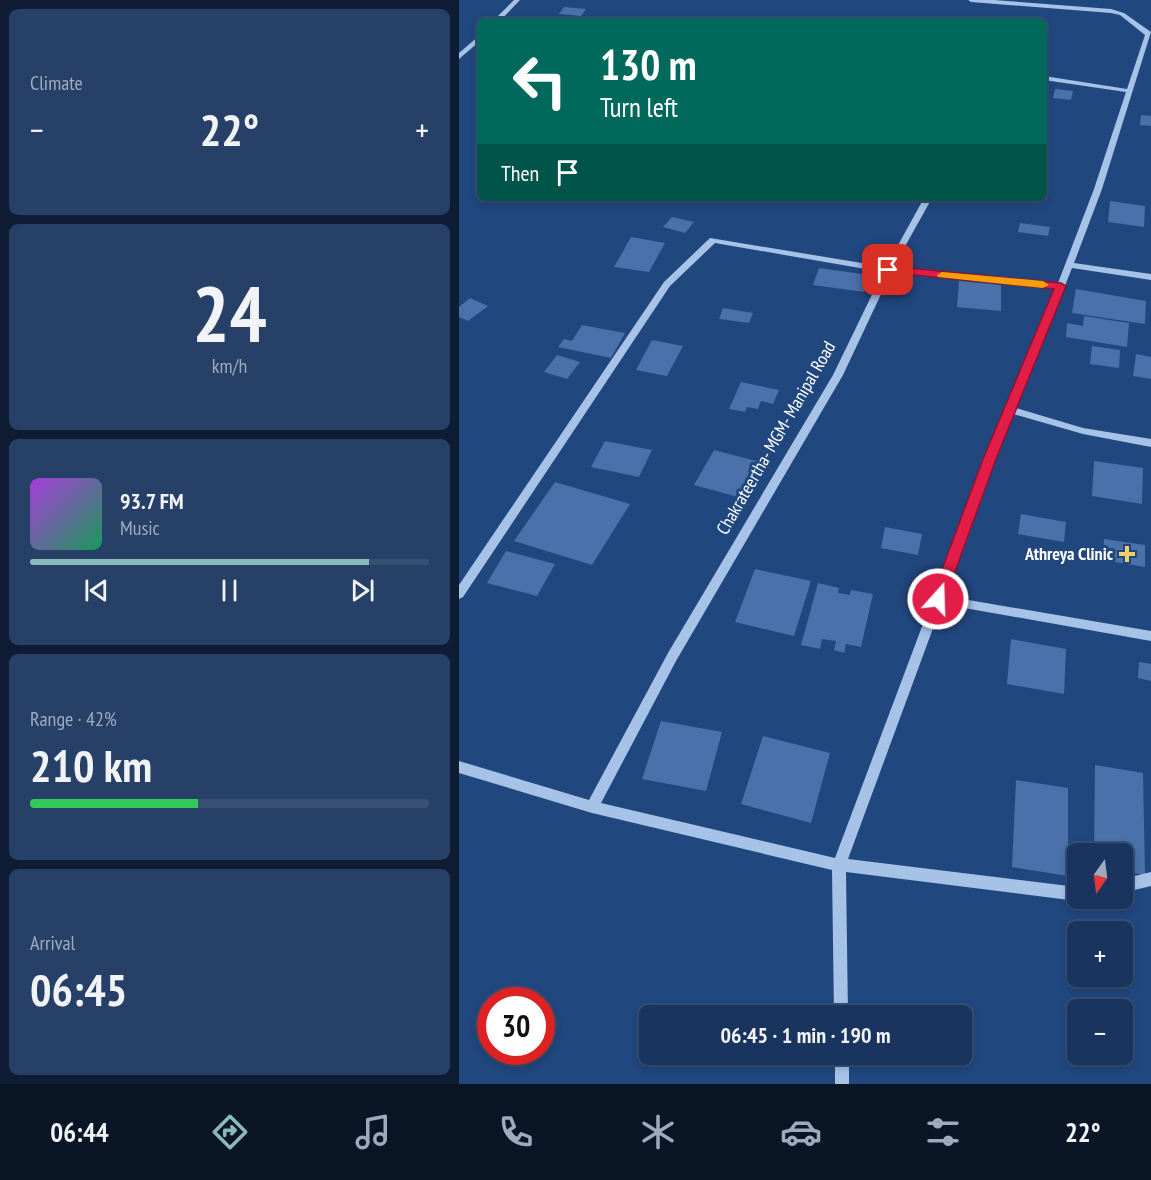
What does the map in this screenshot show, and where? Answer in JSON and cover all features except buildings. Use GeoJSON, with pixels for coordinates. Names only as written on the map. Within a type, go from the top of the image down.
{"type":"FeatureCollection","features":[{"type":"Feature","properties":{"kind":"street"},"geometry":{"type":"LineString","coordinates":[[499,18],[517,0]]}},
{"type":"Feature","properties":{"kind":"street"},"geometry":{"type":"LineString","coordinates":[[841,1005],[839,865],[1010,410],[1098,189],[1150,34],[1122,14],[1111,11],[971,0]]}},
{"type":"Feature","properties":{"kind":"street"},"geometry":{"type":"LineString","coordinates":[[459,57],[477,40]]}},
{"type":"Feature","properties":{"kind":"street"},"geometry":{"type":"LineString","coordinates":[[459,43],[471,45]]}},
{"type":"Feature","properties":{"kind":"street"},"geometry":{"type":"LineString","coordinates":[[1047,78],[1130,91]]}},
{"type":"Feature","properties":{"kind":"street","name":"Chakrateertha- MGM- Manipal Road"},"geometry":{"type":"LineString","coordinates":[[592,807],[672,657],[838,375],[888,270],[926,201]]}},
{"type":"Feature","properties":{"kind":"street"},"geometry":{"type":"LineString","coordinates":[[459,594],[667,284],[713,240],[888,270],[1061,286]]}},
{"type":"Feature","properties":{"kind":"street"},"geometry":{"type":"LineString","coordinates":[[1069,265],[1151,277]]}},
{"type":"Feature","properties":{"kind":"street"},"geometry":{"type":"LineString","coordinates":[[1010,410],[1083,431],[1151,443]]}},
{"type":"Feature","properties":{"kind":"street"},"geometry":{"type":"LineString","coordinates":[[938,599],[1151,636]]}},
{"type":"Feature","properties":{"kind":"street"},"geometry":{"type":"LineString","coordinates":[[459,768],[592,807],[839,865],[1067,893]]}},
{"type":"Feature","properties":{"kind":"street"},"geometry":{"type":"LineString","coordinates":[[1133,883],[1151,879]]}},
{"type":"Feature","properties":{"kind":"street"},"geometry":{"type":"LineString","coordinates":[[841,1065],[842,1084]]}},
{"type":"Feature","properties":{"kind":"slow traffic"},"geometry":{"type":"LineString","coordinates":[[942,275],[1043,285]]}},
{"type":"Feature","properties":{"kind":"place","name":"Athreya Clinic"},"geometry":{"type":"Point","coordinates":[1127,554]}},
{"type":"Feature","properties":{"kind":"route"},"geometry":{"type":"LineString","coordinates":[[888,270],[1061,286],[990,459],[938,599]]}}]}
